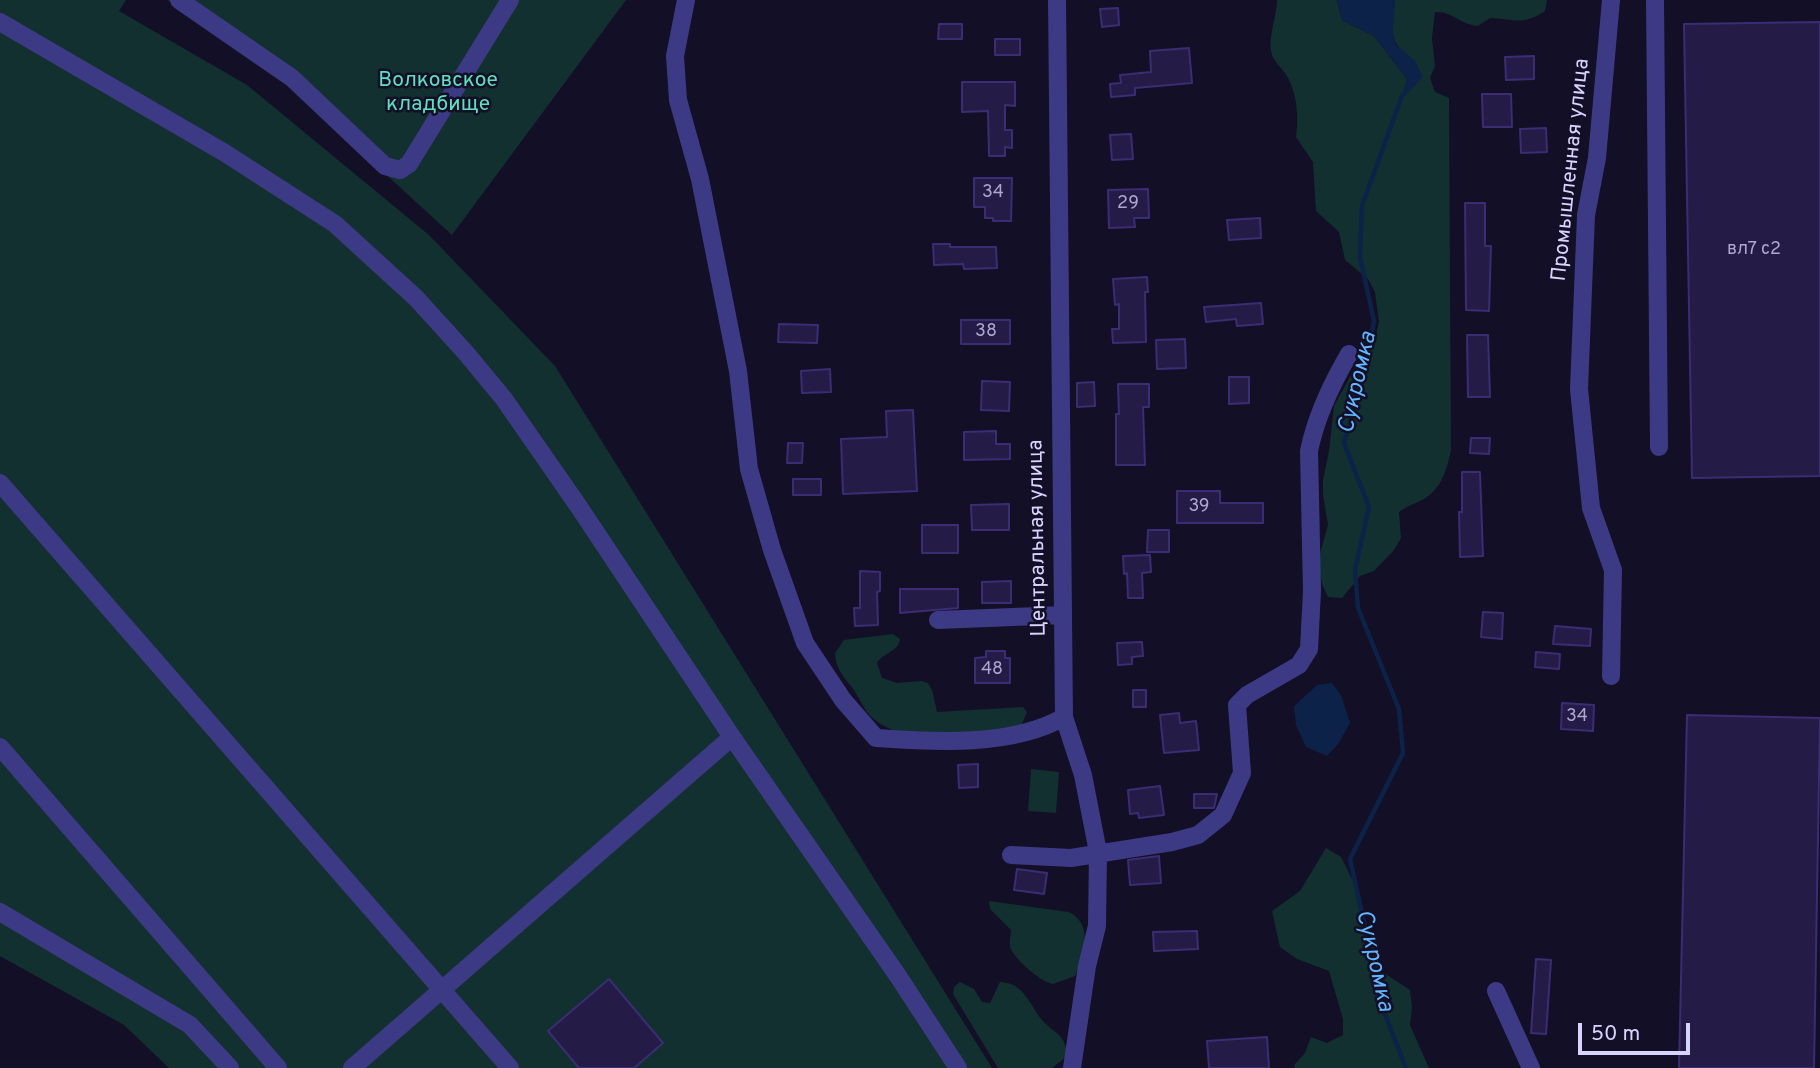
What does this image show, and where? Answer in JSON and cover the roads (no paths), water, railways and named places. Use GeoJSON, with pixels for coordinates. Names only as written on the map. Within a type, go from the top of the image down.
{"type":"FeatureCollection","features":[{"type":"Feature","properties":{"kind":"street"},"geometry":{"type":"LineString","coordinates":[[179,0],[292,78],[385,166],[393,170],[400,170],[409,164],[510,0]]}},
{"type":"Feature","properties":{"kind":"street"},"geometry":{"type":"LineString","coordinates":[[685,0],[675,56],[678,100],[700,179],[733,346],[749,469],[772,550],[805,643],[843,700],[876,738],[928,742],[1019,736],[1044,729],[1064,717]]}},
{"type":"Feature","properties":{"kind":"street","name":"Центральная улица"},"geometry":{"type":"LineString","coordinates":[[1057,0],[1064,717],[1083,775],[1098,852],[1097,926],[1087,966],[1072,1068]]}},
{"type":"Feature","properties":{"kind":"street","name":"Промышленная улица"},"geometry":{"type":"LineString","coordinates":[[1611,0],[1597,158],[1586,215],[1579,388],[1591,508],[1613,570],[1611,676]]}},
{"type":"Feature","properties":{"kind":"street"},"geometry":{"type":"LineString","coordinates":[[1655,0],[1659,447]]}},
{"type":"Feature","properties":{"kind":"street"},"geometry":{"type":"LineString","coordinates":[[0,22],[225,153],[335,224],[416,298],[504,399],[958,1068]]}},
{"type":"Feature","properties":{"kind":"street"},"geometry":{"type":"LineString","coordinates":[[1011,855],[1071,858],[1172,842],[1198,835],[1223,815],[1242,773],[1237,705],[1247,695],[1299,665],[1309,649],[1312,591],[1309,451],[1313,431],[1331,384],[1349,354]]}},
{"type":"Feature","properties":{"kind":"street"},"geometry":{"type":"LineString","coordinates":[[0,483],[510,1068]]}},
{"type":"Feature","properties":{"kind":"street"},"geometry":{"type":"LineString","coordinates":[[938,621],[1063,615]]}},
{"type":"Feature","properties":{"kind":"street"},"geometry":{"type":"LineString","coordinates":[[352,1068],[732,737]]}},
{"type":"Feature","properties":{"kind":"street"},"geometry":{"type":"LineString","coordinates":[[0,747],[278,1068]]}},
{"type":"Feature","properties":{"kind":"street"},"geometry":{"type":"LineString","coordinates":[[0,912],[190,1025],[230,1068]]}},
{"type":"Feature","properties":{"kind":"street"},"geometry":{"type":"LineString","coordinates":[[1496,991],[1531,1068]]}},
{"type":"Feature","properties":{"kind":"water"},"geometry":{"type":"Polygon","coordinates":[[[1337,0],[1395,0],[1393,30],[1396,48],[1413,62],[1420,77],[1402,96],[1407,79],[1374,36],[1342,20],[1337,0]]]}},
{"type":"Feature","properties":{"kind":"water"},"geometry":{"type":"Polygon","coordinates":[[[1332,683],[1341,695],[1350,723],[1339,743],[1327,756],[1306,747],[1296,725],[1294,706],[1317,685],[1332,683]]]}},
{"type":"Feature","properties":{"kind":"waterway","name":"Сукромка"},"geometry":{"type":"LineString","coordinates":[[1393,45],[1413,62],[1420,77],[1402,96],[1362,206],[1360,257],[1374,321],[1363,376],[1344,443],[1369,507],[1355,570],[1358,608],[1399,709],[1403,753],[1350,859],[1384,1012],[1406,1068]]}},
{"type":"Feature","properties":{"kind":"park label","name":"Волковское кладбище"},"geometry":{"type":"Point","coordinates":[438,94]}}]}
